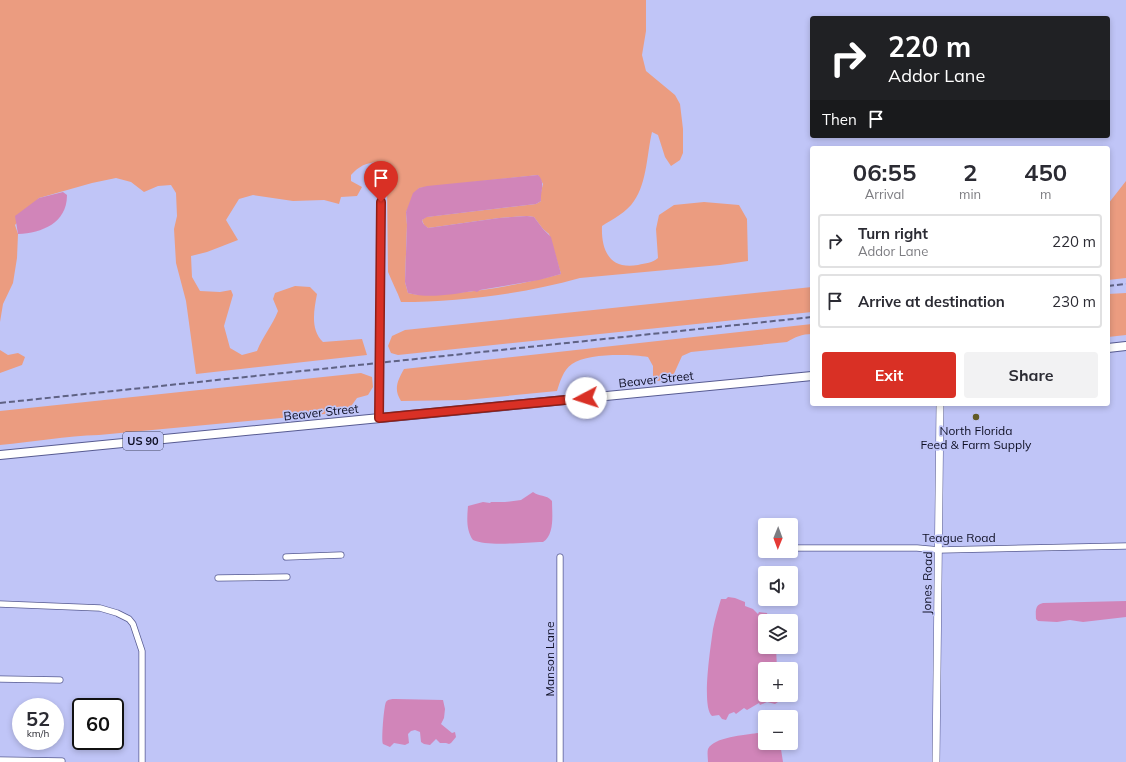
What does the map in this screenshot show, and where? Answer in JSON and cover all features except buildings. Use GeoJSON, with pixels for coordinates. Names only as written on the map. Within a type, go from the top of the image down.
{"type":"FeatureCollection","features":[{"type":"Feature","properties":{"kind":"main road"},"geometry":{"type":"LineString","coordinates":[[1110,348],[1126,346]]}},
{"type":"Feature","properties":{"kind":"main road","name":"Beaver Street"},"geometry":{"type":"LineString","coordinates":[[0,456],[810,376]]}},
{"type":"Feature","properties":{"kind":"street"},"geometry":{"type":"LineString","coordinates":[[379,418],[381,170]]}},
{"type":"Feature","properties":{"kind":"street","name":"Jones Road"},"geometry":{"type":"LineString","coordinates":[[936,762],[940,406]]}},
{"type":"Feature","properties":{"kind":"street","name":"Teague Road"},"geometry":{"type":"LineString","coordinates":[[798,548],[917,548],[938,550],[1126,546]]}},
{"type":"Feature","properties":{"kind":"street"},"geometry":{"type":"LineString","coordinates":[[286,557],[341,555]]}},
{"type":"Feature","properties":{"kind":"street","name":"Manson Lane"},"geometry":{"type":"LineString","coordinates":[[560,557],[560,762]]}},
{"type":"Feature","properties":{"kind":"street"},"geometry":{"type":"LineString","coordinates":[[218,578],[287,577]]}},
{"type":"Feature","properties":{"kind":"street"},"geometry":{"type":"LineString","coordinates":[[0,604],[100,608],[117,612],[128,618],[133,624],[142,651],[142,762]]}},
{"type":"Feature","properties":{"kind":"street"},"geometry":{"type":"LineString","coordinates":[[0,679],[60,680]]}},
{"type":"Feature","properties":{"kind":"street"},"geometry":{"type":"LineString","coordinates":[[0,760],[62,761]]}},
{"type":"Feature","properties":{"kind":"shaded area"},"geometry":{"type":"Polygon","coordinates":[[[0,0],[646,0],[646,31],[642,55],[646,71],[675,95],[680,104],[683,129],[683,153],[680,160],[671,166],[665,157],[658,135],[652,132],[642,186],[638,194],[628,209],[602,226],[603,243],[606,251],[609,257],[620,265],[638,265],[656,260],[658,258],[656,229],[659,215],[674,205],[704,202],[739,205],[747,219],[748,261],[580,278],[514,293],[469,299],[401,302],[388,272],[387,184],[389,166],[386,162],[367,164],[355,171],[351,175],[351,181],[362,187],[357,196],[341,197],[339,204],[324,200],[293,201],[253,195],[239,199],[226,220],[238,240],[207,252],[191,256],[192,277],[200,291],[220,292],[231,290],[233,295],[224,326],[230,348],[242,355],[257,351],[278,311],[273,299],[275,293],[295,286],[310,287],[317,294],[314,320],[316,332],[323,342],[362,339],[367,355],[196,374],[186,301],[176,263],[174,229],[177,216],[176,193],[171,185],[158,186],[144,192],[131,182],[116,178],[39,198],[15,225],[18,234],[17,258],[13,283],[3,304],[0,322],[0,0]],[[538,175],[419,188],[406,212],[405,282],[408,293],[431,295],[481,290],[561,274],[549,234],[534,217],[499,218],[428,228],[424,225],[422,220],[426,217],[536,204],[541,201],[540,196],[543,184],[538,175]]]}},
{"type":"Feature","properties":{"kind":"shaded area"},"geometry":{"type":"Polygon","coordinates":[[[538,175],[542,181],[542,187],[541,201],[536,204],[427,217],[422,220],[428,228],[499,218],[534,217],[551,237],[561,274],[539,280],[480,290],[477,292],[474,291],[433,296],[408,293],[405,282],[406,212],[413,193],[419,188],[427,186],[538,175]]]}},
{"type":"Feature","properties":{"kind":"shaded area"},"geometry":{"type":"Polygon","coordinates":[[[1126,181],[1126,278],[1110,280],[1110,201],[1126,181]]]}},
{"type":"Feature","properties":{"kind":"shaded area"},"geometry":{"type":"Polygon","coordinates":[[[63,192],[67,195],[66,205],[63,213],[52,225],[44,229],[18,234],[15,216],[39,198],[63,192]]]}},
{"type":"Feature","properties":{"kind":"shaded area"},"geometry":{"type":"Polygon","coordinates":[[[810,287],[810,312],[398,355],[391,353],[388,346],[392,336],[405,330],[810,287]]]}},
{"type":"Feature","properties":{"kind":"shaded area"},"geometry":{"type":"Polygon","coordinates":[[[1126,293],[1126,335],[1110,337],[1110,294],[1126,293]]]}},
{"type":"Feature","properties":{"kind":"shaded area"},"geometry":{"type":"Polygon","coordinates":[[[810,324],[810,334],[799,336],[787,342],[691,352],[682,356],[672,378],[658,381],[653,376],[653,366],[648,357],[609,355],[579,360],[572,364],[564,373],[557,391],[466,400],[401,401],[397,392],[397,385],[404,369],[810,324]]]}},
{"type":"Feature","properties":{"kind":"shaded area"},"geometry":{"type":"Polygon","coordinates":[[[0,350],[8,355],[18,353],[25,357],[22,365],[0,373],[0,350]]]}},
{"type":"Feature","properties":{"kind":"shaded area"},"geometry":{"type":"Polygon","coordinates":[[[361,373],[372,377],[373,387],[368,395],[357,398],[349,409],[335,413],[0,445],[0,411],[361,373]]]}},
{"type":"Feature","properties":{"kind":"shaded area"},"geometry":{"type":"Polygon","coordinates":[[[533,492],[547,497],[552,501],[551,529],[547,538],[543,542],[497,544],[473,540],[468,528],[468,506],[483,502],[490,503],[521,500],[533,492]]]}},
{"type":"Feature","properties":{"kind":"shaded area"},"geometry":{"type":"Polygon","coordinates":[[[728,597],[735,598],[745,602],[745,606],[753,609],[758,614],[758,654],[776,654],[777,662],[758,662],[758,702],[767,702],[760,705],[759,703],[747,710],[744,708],[736,714],[734,712],[729,714],[726,720],[722,719],[719,715],[712,716],[707,701],[707,689],[714,625],[721,599],[726,599],[728,597]]]}},
{"type":"Feature","properties":{"kind":"shaded area"},"geometry":{"type":"Polygon","coordinates":[[[1126,601],[1126,617],[1083,622],[1070,620],[1057,622],[1038,621],[1036,619],[1037,607],[1043,603],[1126,601]]]}},
{"type":"Feature","properties":{"kind":"shaded area"},"geometry":{"type":"Polygon","coordinates":[[[759,612],[767,614],[758,614],[759,612]]]}},
{"type":"Feature","properties":{"kind":"shaded area"},"geometry":{"type":"Polygon","coordinates":[[[388,700],[443,700],[445,709],[444,718],[441,724],[452,733],[455,732],[456,737],[449,744],[440,743],[436,739],[430,745],[424,744],[421,742],[420,732],[415,730],[408,734],[409,743],[405,745],[394,743],[390,747],[383,744],[385,705],[388,700]]]}},
{"type":"Feature","properties":{"kind":"shaded area"},"geometry":{"type":"Polygon","coordinates":[[[767,702],[778,702],[775,704],[767,702]]]}},
{"type":"Feature","properties":{"kind":"shaded area"},"geometry":{"type":"Polygon","coordinates":[[[758,733],[758,750],[781,750],[783,762],[708,762],[708,749],[711,745],[730,737],[758,733]]]}},
{"type":"Feature","properties":{"kind":"railway"},"geometry":{"type":"LineString","coordinates":[[1110,286],[1126,284]]}},
{"type":"Feature","properties":{"kind":"railway"},"geometry":{"type":"LineString","coordinates":[[0,403],[810,317]]}},
{"type":"Feature","properties":{"kind":"place","name":"North Florida Feed & Farm Supply"},"geometry":{"type":"Point","coordinates":[976,417]}},
{"type":"Feature","properties":{"kind":"route"},"geometry":{"type":"LineString","coordinates":[[381,202],[379,418],[586,398]]}}]}
